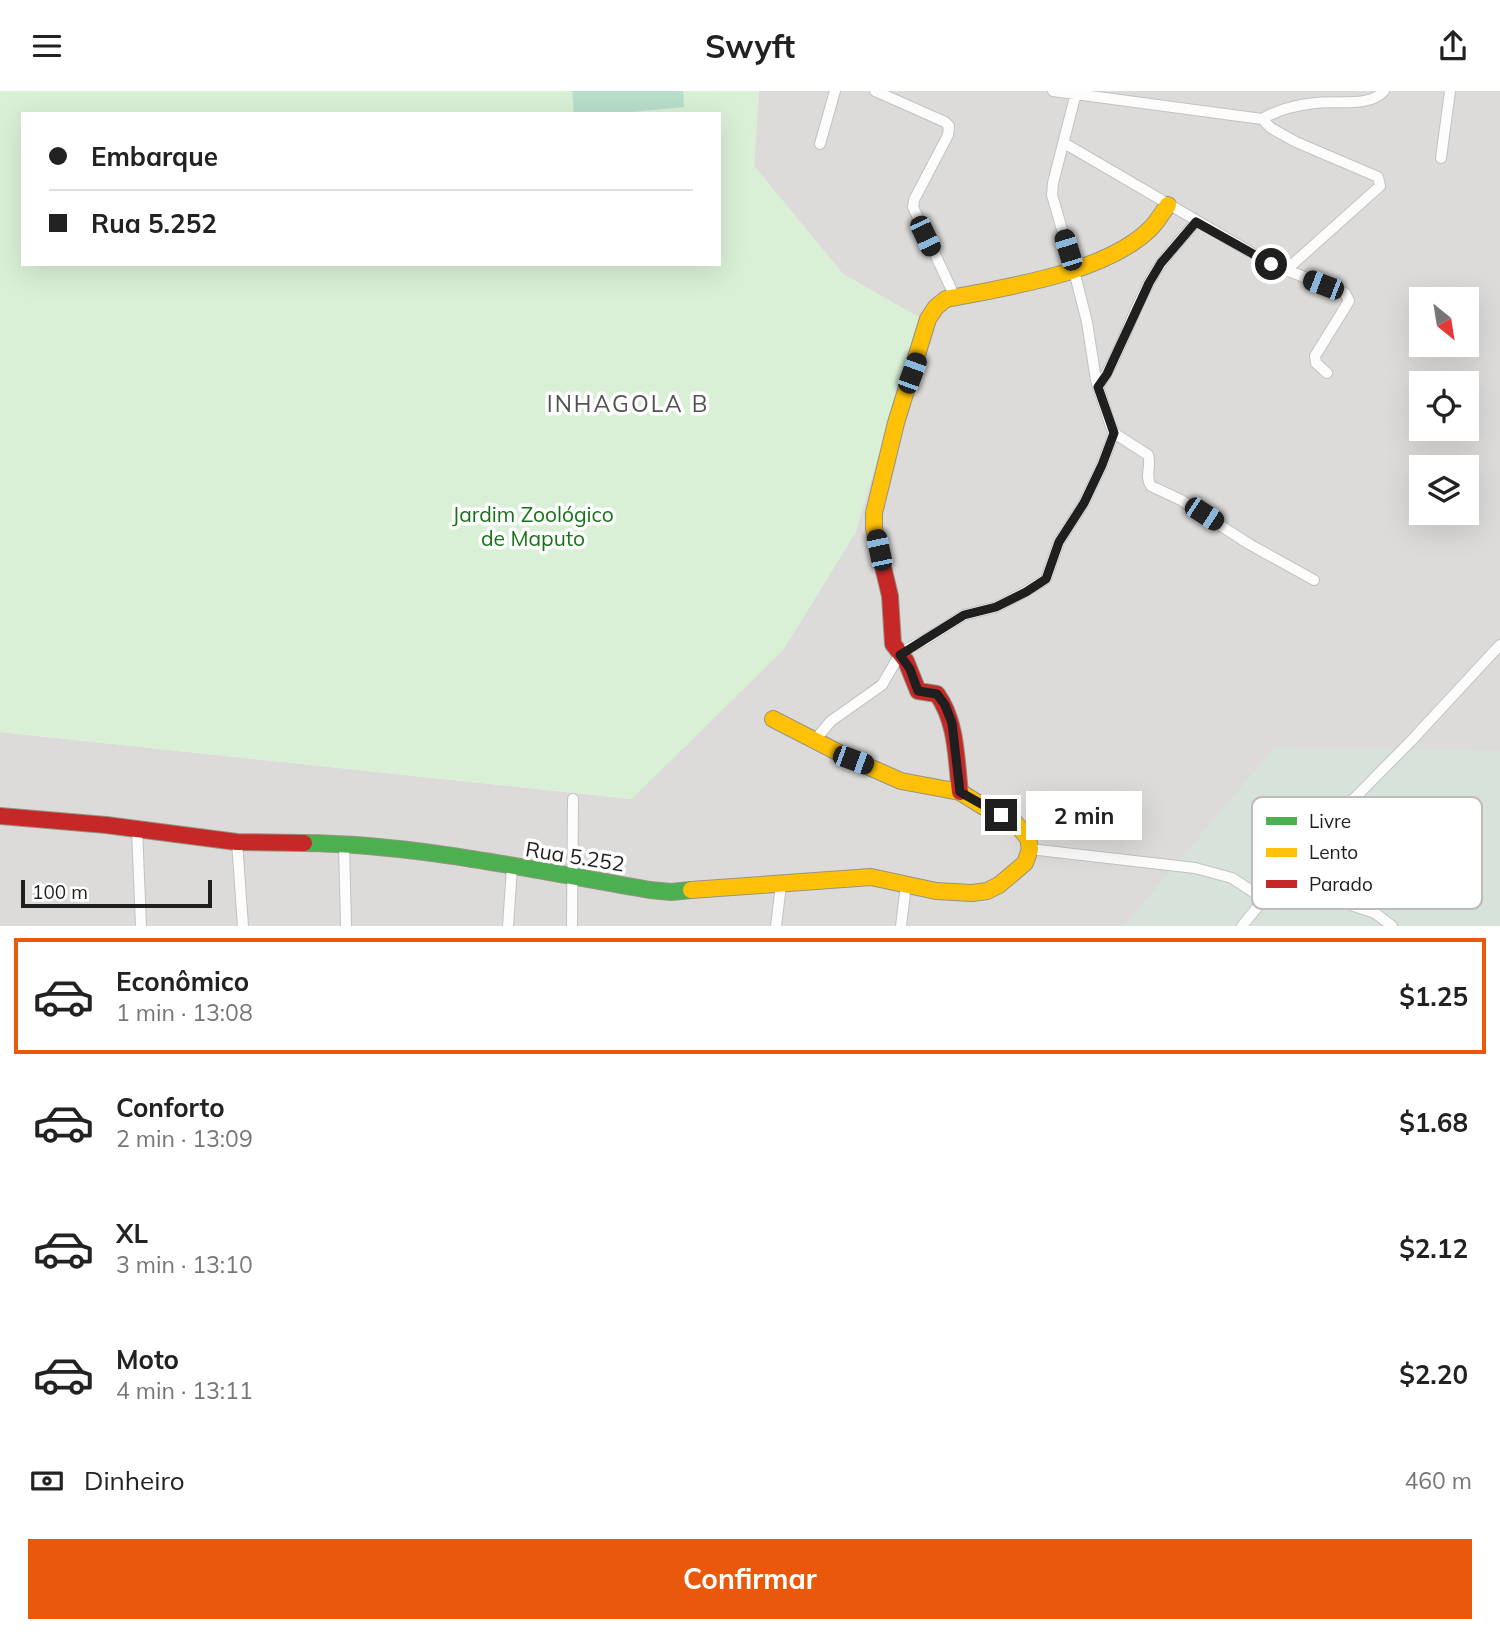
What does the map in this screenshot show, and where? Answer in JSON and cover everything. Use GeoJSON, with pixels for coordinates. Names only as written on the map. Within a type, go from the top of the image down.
{"type":"FeatureCollection","features":[{"type":"Feature","properties":{"kind":"street"},"geometry":{"type":"LineString","coordinates":[[820,144],[835,91]]}},
{"type":"Feature","properties":{"kind":"street"},"geometry":{"type":"LineString","coordinates":[[874,91],[948,126],[948,135],[914,200],[913,207],[955,297]]}},
{"type":"Feature","properties":{"kind":"street"},"geometry":{"type":"LineString","coordinates":[[1053,91],[1262,119],[1271,114],[1314,103],[1371,100],[1384,91]]}},
{"type":"Feature","properties":{"kind":"street"},"geometry":{"type":"LineString","coordinates":[[1441,158],[1450,91]]}},
{"type":"Feature","properties":{"kind":"street"},"geometry":{"type":"LineString","coordinates":[[1076,93],[1052,195],[1087,322],[1098,387],[1114,433],[1148,455],[1150,460],[1147,478],[1151,486],[1181,500],[1249,544],[1314,580]]}},
{"type":"Feature","properties":{"kind":"street"},"geometry":{"type":"LineString","coordinates":[[1262,119],[1271,128],[1296,142],[1348,162],[1380,180],[1380,186],[1285,271]]}},
{"type":"Feature","properties":{"kind":"street"},"geometry":{"type":"LineString","coordinates":[[1064,143],[1196,222],[1285,271],[1345,293],[1349,301],[1315,356],[1316,363],[1327,373]]}},
{"type":"Feature","properties":{"kind":"street"},"geometry":{"type":"LineString","coordinates":[[960,792],[951,716],[937,694],[918,691],[910,669],[893,644],[890,596],[874,529],[874,513],[900,411],[928,319],[946,299],[1074,271],[1144,234],[1168,205]]}},
{"type":"Feature","properties":{"kind":"street"},"geometry":{"type":"LineString","coordinates":[[1098,387],[1107,374],[1149,283],[1161,263],[1196,222]]}},
{"type":"Feature","properties":{"kind":"street"},"geometry":{"type":"LineString","coordinates":[[814,741],[831,721],[882,685],[900,655],[964,615],[996,607],[1046,579],[1059,542],[1084,503],[1114,433]]}},
{"type":"Feature","properties":{"kind":"street"},"geometry":{"type":"LineString","coordinates":[[1356,797],[1500,645]]}},
{"type":"Feature","properties":{"kind":"street"},"geometry":{"type":"LineString","coordinates":[[773,719],[901,781],[960,792],[984,807],[1012,819],[1028,838],[1030,849],[1195,868],[1232,878],[1252,891]]}},
{"type":"Feature","properties":{"kind":"street"},"geometry":{"type":"LineString","coordinates":[[572,926],[573,799]]}},
{"type":"Feature","properties":{"kind":"street","name":"Rua 5.252"},"geometry":{"type":"LineString","coordinates":[[0,816],[237,842],[344,843],[671,892],[871,877],[950,893],[987,891],[999,885],[1025,863],[1030,849]]}},
{"type":"Feature","properties":{"kind":"street"},"geometry":{"type":"LineString","coordinates":[[137,829],[141,926]]}},
{"type":"Feature","properties":{"kind":"street"},"geometry":{"type":"LineString","coordinates":[[237,842],[243,926]]}},
{"type":"Feature","properties":{"kind":"street"},"geometry":{"type":"LineString","coordinates":[[344,843],[346,926]]}},
{"type":"Feature","properties":{"kind":"street"},"geometry":{"type":"LineString","coordinates":[[508,926],[512,867]]}},
{"type":"Feature","properties":{"kind":"street"},"geometry":{"type":"LineString","coordinates":[[776,926],[781,885]]}},
{"type":"Feature","properties":{"kind":"street"},"geometry":{"type":"LineString","coordinates":[[901,926],[906,885]]}},
{"type":"Feature","properties":{"kind":"street"},"geometry":{"type":"LineString","coordinates":[[1242,926],[1256,909]]}},
{"type":"Feature","properties":{"kind":"street"},"geometry":{"type":"LineString","coordinates":[[1363,909],[1375,913],[1392,926]]}},
{"type":"Feature","properties":{"kind":"shaded area"},"geometry":{"type":"Polygon","coordinates":[[[759,91],[1500,91],[1500,926],[0,926],[0,732],[631,799],[918,318],[843,274],[754,166],[759,91]]]}},
{"type":"Feature","properties":{"kind":"shaded area"},"geometry":{"type":"Polygon","coordinates":[[[1274,748],[1500,750],[1500,926],[1124,926],[1274,748]]]}},
{"type":"Feature","properties":{"kind":"green space","name":"Jardim Zoológico de Maputo"},"geometry":{"type":"Polygon","coordinates":[[[0,91],[759,91],[754,166],[843,274],[919,317],[856,532],[784,649],[632,799],[0,732],[0,91]]]}},
{"type":"Feature","properties":{"kind":"green space"},"geometry":{"type":"Polygon","coordinates":[[[572,91],[683,91],[684,107],[631,112],[574,112],[572,91]]]}},
{"type":"Feature","properties":{"kind":"traffic: fast"},"geometry":{"type":"LineString","coordinates":[[304,843],[434,853],[650,890],[691,890]]}},
{"type":"Feature","properties":{"kind":"traffic: slow"},"geometry":{"type":"LineString","coordinates":[[879,550],[874,513],[896,423],[928,319],[936,307],[946,299],[1055,276],[1109,256],[1133,243],[1152,227],[1168,205]]}},
{"type":"Feature","properties":{"kind":"traffic: slow"},"geometry":{"type":"LineString","coordinates":[[691,890],[871,877],[936,891],[972,893],[987,891],[999,885],[1025,863],[1030,849],[1028,838],[1012,819],[984,807],[960,792],[901,781],[773,719]]}},
{"type":"Feature","properties":{"kind":"traffic: jam"},"geometry":{"type":"LineString","coordinates":[[879,550],[890,596],[893,644],[906,661],[918,691],[937,694],[944,705],[952,729],[960,792]]}},
{"type":"Feature","properties":{"kind":"traffic: jam"},"geometry":{"type":"LineString","coordinates":[[0,816],[106,825],[237,842],[304,843]]}},
{"type":"Feature","properties":{"kind":"district","name":"INHAGOLA B"},"geometry":{"type":"Point","coordinates":[628,403]}},
{"type":"Feature","properties":{"kind":"route"},"geometry":{"type":"LineString","coordinates":[[1001,815],[960,792],[951,716],[940,696],[918,691],[906,661],[900,655],[964,615],[996,607],[1046,579],[1059,542],[1084,503],[1114,433],[1098,387],[1107,374],[1149,283],[1161,263],[1196,222],[1271,264]]}}]}
